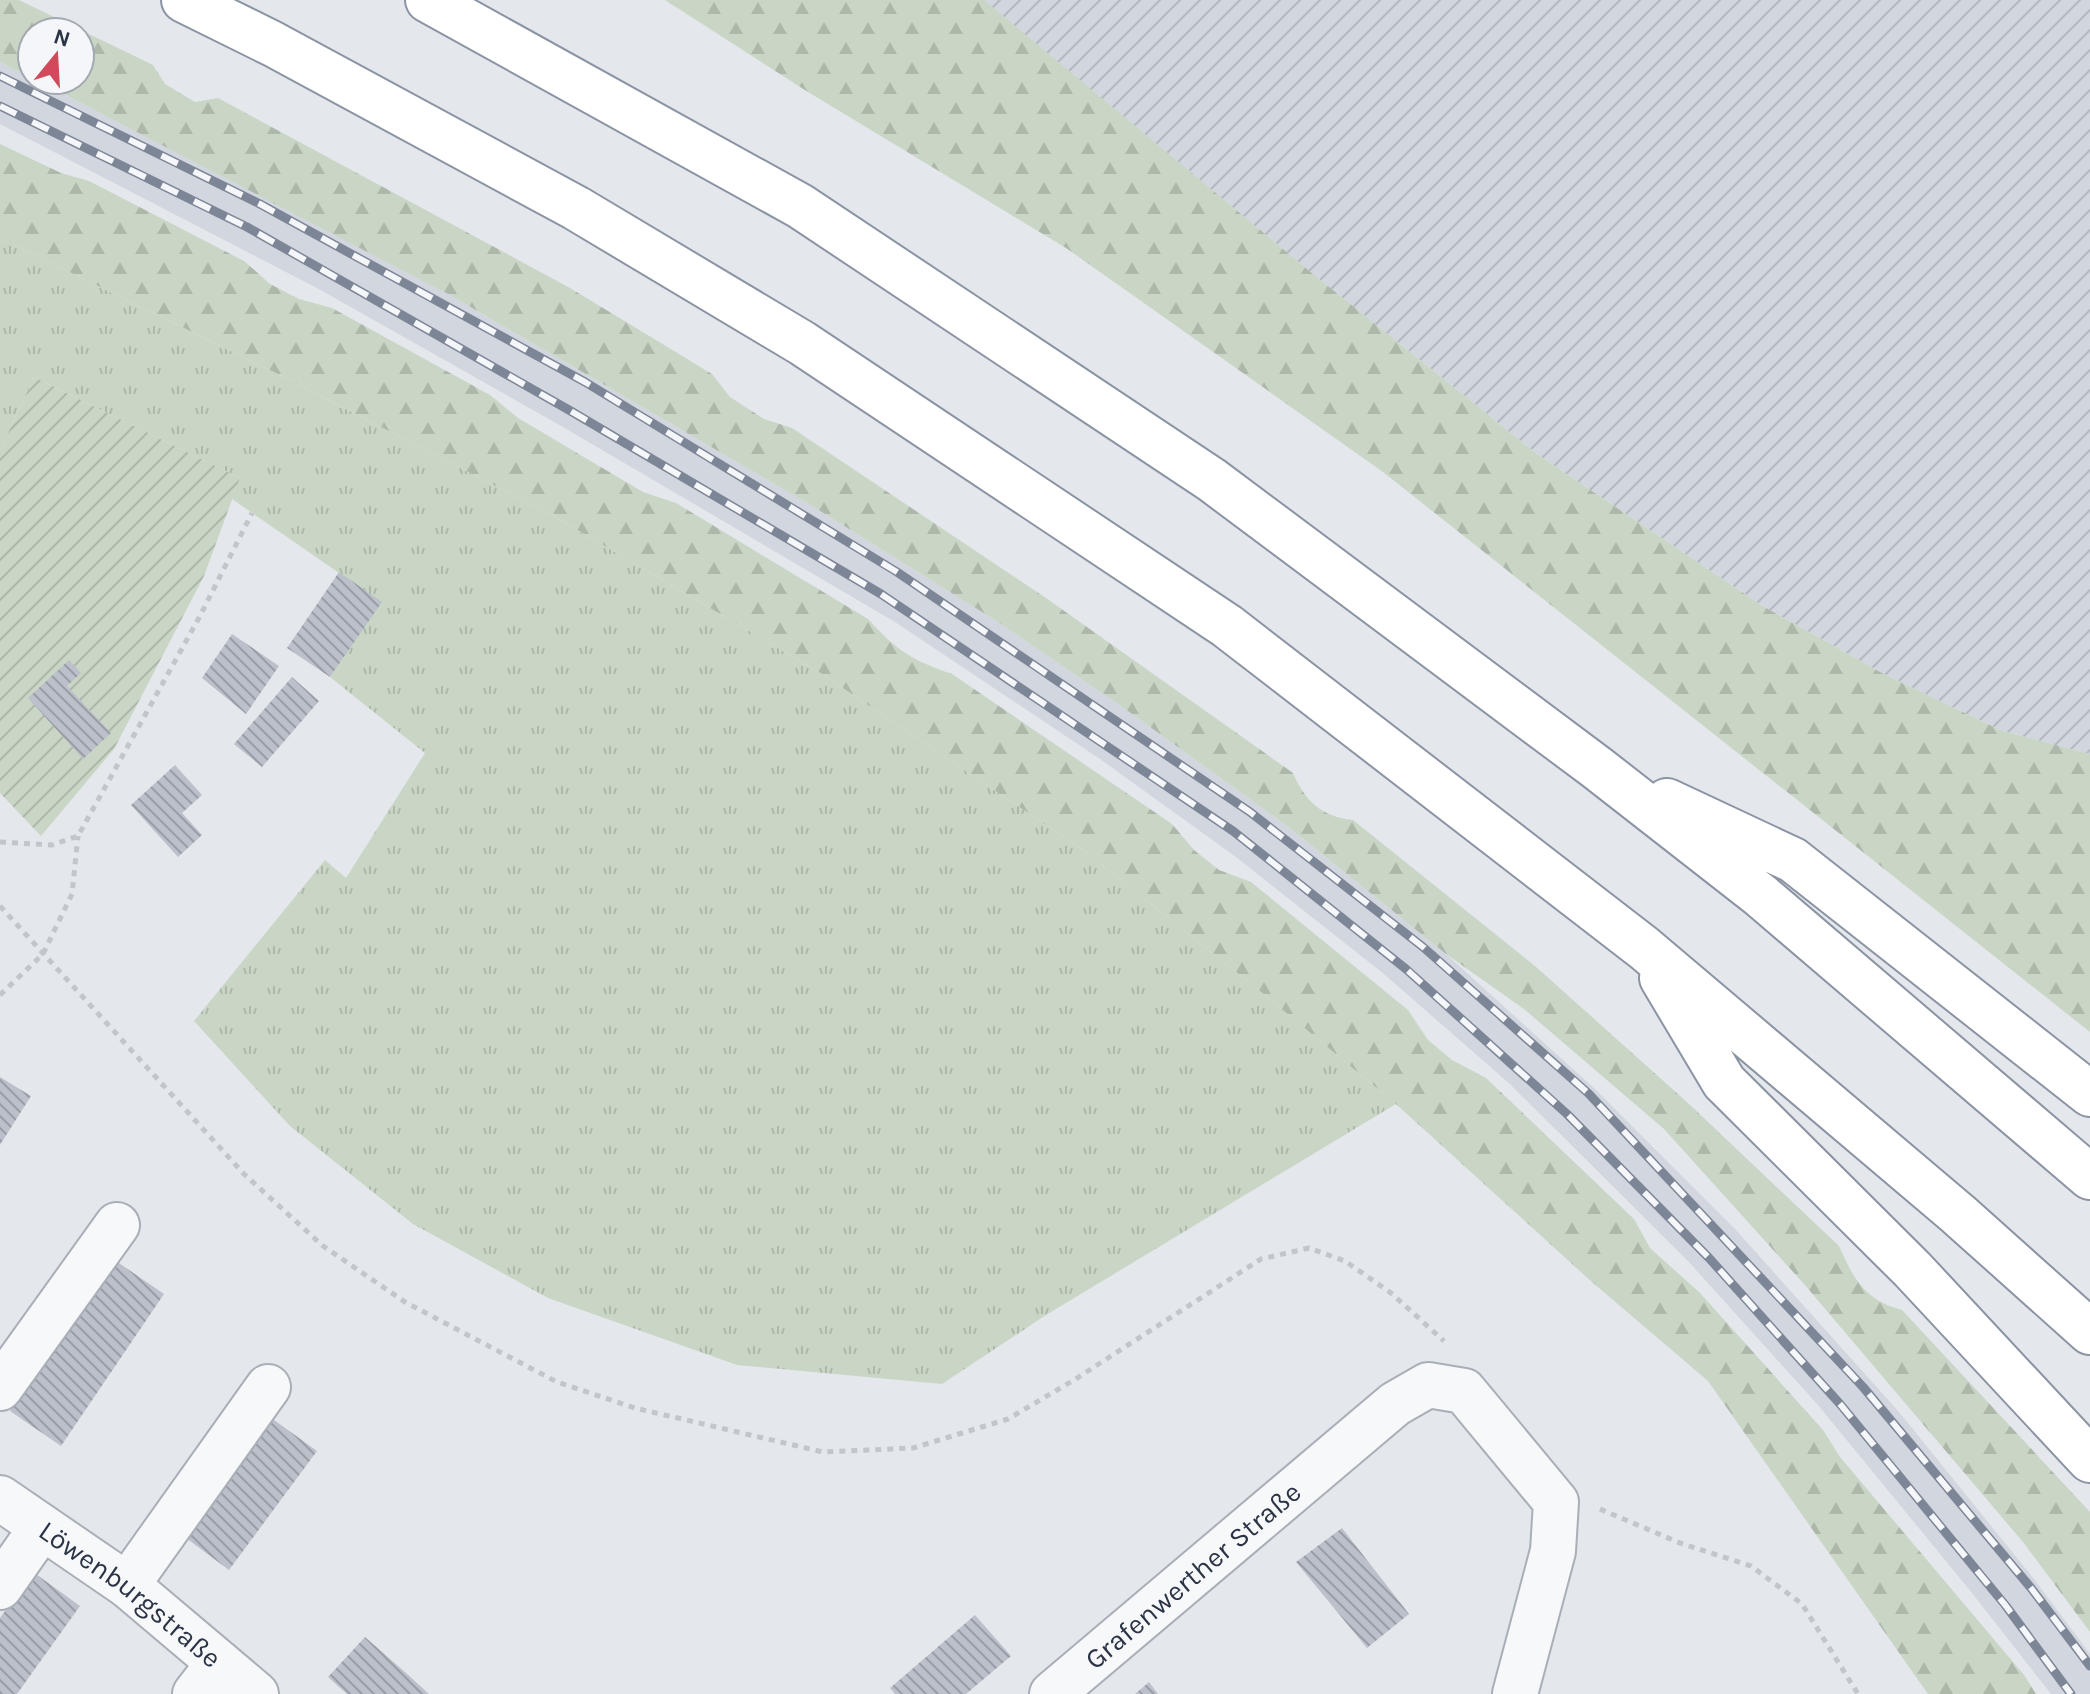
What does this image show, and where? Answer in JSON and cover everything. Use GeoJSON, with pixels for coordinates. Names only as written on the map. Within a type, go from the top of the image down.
{"type":"FeatureCollection","features":[{"type":"Feature","properties":{"kind":"highway"},"geometry":{"type":"LineString","coordinates":[[184,0],[273,44],[562,200],[802,343],[1227,626],[1644,948],[1958,1214],[2090,1332]]}},
{"type":"Feature","properties":{"kind":"highway"},"geometry":{"type":"LineString","coordinates":[[428,0],[800,206],[1212,480],[1596,767],[1760,895],[2090,1177]]}},
{"type":"Feature","properties":{"kind":"highway"},"geometry":{"type":"LineString","coordinates":[[1596,767],[1793,860],[2090,1094]]}},
{"type":"Feature","properties":{"kind":"highway"},"geometry":{"type":"LineString","coordinates":[[1644,948],[1724,1082],[1912,1269],[2090,1460]]}},
{"type":"Feature","properties":{"kind":"street"},"geometry":{"type":"LineString","coordinates":[[0,1388],[117,1225]]}},
{"type":"Feature","properties":{"kind":"street","name":"Grafenwerther Straße"},"geometry":{"type":"LineString","coordinates":[[1052,1694],[1395,1404],[1428,1385],[1464,1391],[1556,1502],[1553,1551],[1515,1694]]}},
{"type":"Feature","properties":{"kind":"street"},"geometry":{"type":"LineString","coordinates":[[127,1585],[268,1387]]}},
{"type":"Feature","properties":{"kind":"street","name":"Löwenburgstraße"},"geometry":{"type":"LineString","coordinates":[[0,1498],[127,1585],[207,1679],[256,1694]]}},
{"type":"Feature","properties":{"kind":"street"},"geometry":{"type":"LineString","coordinates":[[0,1587],[42,1527]]}},
{"type":"Feature","properties":{"kind":"path"},"geometry":{"type":"LineString","coordinates":[[0,995],[43,954],[72,894],[78,836],[200,616],[252,513]]}},
{"type":"Feature","properties":{"kind":"path"},"geometry":{"type":"LineString","coordinates":[[0,842],[52,845],[78,836]]}},
{"type":"Feature","properties":{"kind":"path"},"geometry":{"type":"LineString","coordinates":[[0,906],[244,1174],[323,1246],[405,1302],[557,1382],[635,1408],[823,1452],[913,1448],[1008,1419],[1261,1259],[1309,1248],[1345,1261],[1357,1269],[1391,1293],[1445,1342]]}},
{"type":"Feature","properties":{"kind":"path"},"geometry":{"type":"LineString","coordinates":[[1592,1500],[1602,1511],[1680,1543],[1751,1566],[1802,1604],[1858,1694]]}},
{"type":"Feature","properties":{"kind":"shaded area"},"geometry":{"type":"Polygon","coordinates":[[[983,0],[2090,0],[2090,754],[2002,731],[1880,672],[1761,605],[1537,454],[1313,274],[983,0]]]}},
{"type":"Feature","properties":{"kind":"shaded area"},"geometry":{"type":"Polygon","coordinates":[[[0,62],[16,70],[16,96],[67,96],[450,295],[809,504],[998,622],[1286,825],[1446,954],[1595,1089],[1736,1230],[1899,1412],[2034,1579],[2090,1654],[2090,1694],[2051,1694],[1818,1405],[1688,1261],[1511,1085],[1384,974],[1236,857],[1100,759],[895,622],[563,427],[317,288],[0,124],[0,62]]]}},
{"type":"Feature","properties":{"kind":"green space"},"geometry":{"type":"Polygon","coordinates":[[[0,0],[19,0],[52,16],[16,16],[16,70],[0,62],[0,0]]]}},
{"type":"Feature","properties":{"kind":"green space"},"geometry":{"type":"Polygon","coordinates":[[[665,0],[984,0],[1313,274],[1537,454],[1761,605],[1880,672],[2002,731],[2090,754],[2090,1032],[1383,472],[1066,248],[808,92],[665,0]]]}},
{"type":"Feature","properties":{"kind":"green space"},"geometry":{"type":"Polygon","coordinates":[[[96,37],[153,65],[165,84],[195,102],[218,98],[570,288],[712,374],[730,397],[764,419],[792,428],[1046,598],[1293,773],[1303,792],[1316,806],[1332,815],[1353,820],[1535,966],[1688,1103],[1839,1246],[1862,1287],[1879,1301],[1902,1310],[2090,1512],[2090,1632],[2023,1542],[1804,1284],[1664,1129],[1524,1009],[1446,954],[1286,825],[998,622],[809,504],[450,295],[68,96],[96,96],[96,37]]]}},
{"type":"Feature","properties":{"kind":"green space"},"geometry":{"type":"Polygon","coordinates":[[[0,144],[61,173],[89,181],[244,261],[270,284],[299,299],[332,308],[490,395],[518,418],[643,492],[676,503],[868,619],[906,653],[952,674],[1172,824],[1194,850],[1219,870],[1251,882],[1408,1010],[1428,1040],[1452,1060],[1486,1078],[1634,1219],[1650,1248],[1700,1293],[1823,1430],[1840,1457],[2024,1675],[2036,1694],[1928,1694],[1708,1381],[1592,1282],[1396,1104],[1083,850],[822,674],[552,515],[278,374],[0,238],[0,144]]]}},
{"type":"Feature","properties":{"kind":"green space"},"geometry":{"type":"Polygon","coordinates":[[[0,238],[278,374],[552,515],[822,674],[1083,850],[1396,1104],[1046,1315],[942,1384],[737,1365],[548,1298],[413,1224],[290,1126],[194,1021],[325,860],[346,878],[425,753],[330,677],[381,602],[232,499],[240,478],[34,377],[0,450],[0,238]]]}},
{"type":"Feature","properties":{"kind":"green space"},"geometry":{"type":"Polygon","coordinates":[[[34,377],[240,478],[204,576],[114,749],[41,836],[0,793],[0,450],[34,377]]]}},
{"type":"Feature","properties":{"kind":"building"},"geometry":{"type":"Polygon","coordinates":[[[339,572],[382,602],[330,677],[287,648],[339,572]]]}},
{"type":"Feature","properties":{"kind":"building"},"geometry":{"type":"Polygon","coordinates":[[[232,634],[279,666],[246,714],[202,678],[232,634]]]}},
{"type":"Feature","properties":{"kind":"building"},"geometry":{"type":"Polygon","coordinates":[[[69,660],[81,673],[67,686],[111,733],[83,759],[28,698],[69,660]]]}},
{"type":"Feature","properties":{"kind":"building"},"geometry":{"type":"Polygon","coordinates":[[[292,677],[319,701],[262,767],[234,744],[292,677]]]}},
{"type":"Feature","properties":{"kind":"building"},"geometry":{"type":"Polygon","coordinates":[[[175,765],[202,795],[182,813],[202,835],[178,857],[131,805],[175,765]]]}},
{"type":"Feature","properties":{"kind":"building"},"geometry":{"type":"Polygon","coordinates":[[[0,1077],[31,1096],[0,1145],[0,1077]]]}},
{"type":"Feature","properties":{"kind":"building"},"geometry":{"type":"Polygon","coordinates":[[[113,1259],[164,1294],[61,1446],[10,1411],[113,1259]]]}},
{"type":"Feature","properties":{"kind":"building"},"geometry":{"type":"Polygon","coordinates":[[[270,1417],[317,1451],[229,1570],[182,1535],[270,1417]]]}},
{"type":"Feature","properties":{"kind":"building"},"geometry":{"type":"Polygon","coordinates":[[[1342,1528],[1409,1614],[1367,1648],[1296,1562],[1342,1528]]]}},
{"type":"Feature","properties":{"kind":"building"},"geometry":{"type":"Polygon","coordinates":[[[33,1572],[80,1606],[17,1694],[0,1694],[0,1618],[33,1572]]]}},
{"type":"Feature","properties":{"kind":"building"},"geometry":{"type":"Polygon","coordinates":[[[975,1615],[1011,1656],[966,1694],[895,1694],[890,1688],[975,1615]]]}},
{"type":"Feature","properties":{"kind":"building"},"geometry":{"type":"Polygon","coordinates":[[[365,1637],[429,1694],[347,1694],[328,1677],[365,1637]]]}},
{"type":"Feature","properties":{"kind":"building"},"geometry":{"type":"Polygon","coordinates":[[[1149,1682],[1158,1694],[1135,1694],[1149,1682]]]}},
{"type":"Feature","properties":{"kind":"railway"},"geometry":{"type":"LineString","coordinates":[[0,76],[260,204],[585,382],[897,572],[1250,812],[1423,947],[1588,1093],[1863,1387],[2031,1588],[2090,1666]]}},
{"type":"Feature","properties":{"kind":"railway"},"geometry":{"type":"LineString","coordinates":[[0,106],[247,227],[569,410],[881,594],[1233,831],[1406,969],[1567,1114],[1709,1258],[1840,1404],[2006,1606],[2071,1694]]}}]}
